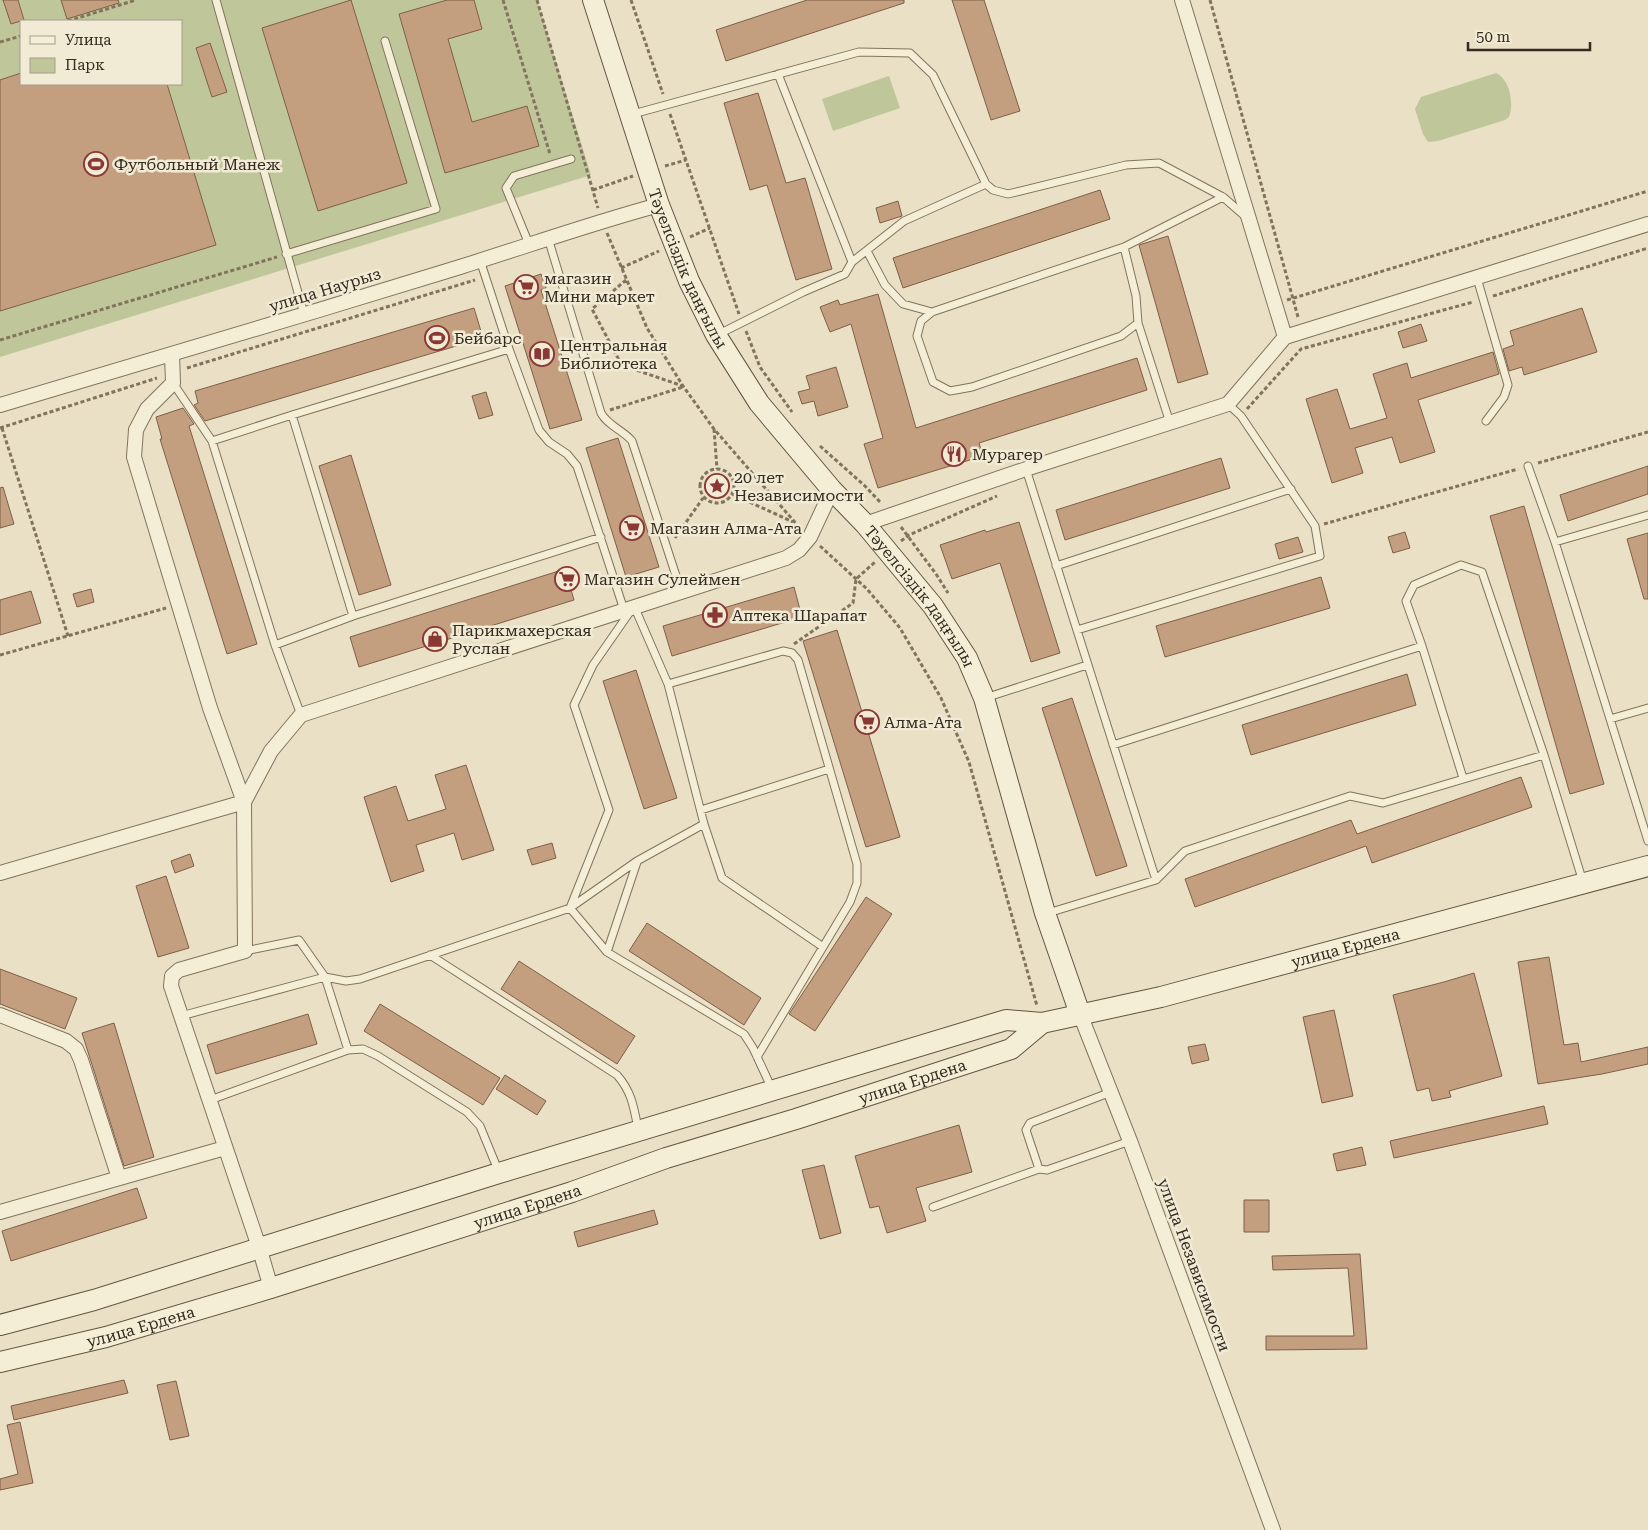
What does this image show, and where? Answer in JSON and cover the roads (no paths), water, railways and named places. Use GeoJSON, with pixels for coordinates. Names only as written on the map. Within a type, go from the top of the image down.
{"type":"FeatureCollection","features":[{"type":"Feature","properties":{"kind":"street"},"geometry":{"type":"LineString","coordinates":[[1182,0],[1285,337]]}},
{"type":"Feature","properties":{"kind":"street","name":"Тәуелсіздік даңғылы"},"geometry":{"type":"LineString","coordinates":[[599,1],[630,115],[659,204],[689,281],[716,335],[759,403],[832,490],[866,524],[933,606],[967,658],[984,698],[1046,913],[1080,1014]]}},
{"type":"Feature","properties":{"kind":"street","name":"улица Наурыз"},"geometry":{"type":"LineString","coordinates":[[0,405],[172,355],[480,260],[602,220],[659,204]]}},
{"type":"Feature","properties":{"kind":"street"},"geometry":{"type":"LineString","coordinates":[[866,524],[1228,404],[1285,337],[1648,224]]}},
{"type":"Feature","properties":{"kind":"street"},"geometry":{"type":"LineString","coordinates":[[172,355],[173,378],[147,409],[136,430],[134,457],[210,708],[244,802],[245,951],[179,970],[172,976],[171,986],[260,1247],[271,1288]]}},
{"type":"Feature","properties":{"kind":"street"},"geometry":{"type":"LineString","coordinates":[[0,873],[244,802],[271,751],[300,714],[786,558],[799,550],[810,537],[832,490]]}},
{"type":"Feature","properties":{"kind":"street","name":"улица Ердена"},"geometry":{"type":"LineString","coordinates":[[0,1325],[94,1300],[499,1173],[1006,1020],[1042,1023],[1161,997],[1648,866]]}},
{"type":"Feature","properties":{"kind":"street","name":"улица Независимости"},"geometry":{"type":"LineString","coordinates":[[1080,1014],[1130,1141],[1272,1530]]}},
{"type":"Feature","properties":{"kind":"street"},"geometry":{"type":"LineString","coordinates":[[0,1015],[66,1041],[76,1049],[119,1178]]}},
{"type":"Feature","properties":{"kind":"street","name":"улица Ердена"},"geometry":{"type":"LineString","coordinates":[[0,1362],[106,1337],[271,1288],[572,1192],[666,1158],[796,1119],[1011,1050],[1042,1023]]}},
{"type":"Feature","properties":{"kind":"street"},"geometry":{"type":"LineString","coordinates":[[0,1212],[225,1148]]}},
{"type":"Feature","properties":{"kind":"lane"},"geometry":{"type":"LineString","coordinates":[[216,0],[304,314]]}},
{"type":"Feature","properties":{"kind":"lane"},"geometry":{"type":"LineString","coordinates":[[286,254],[436,209],[385,41]]}},
{"type":"Feature","properties":{"kind":"lane"},"geometry":{"type":"LineString","coordinates":[[630,115],[859,52],[910,53],[932,75],[986,184],[993,190],[1008,194],[1126,166],[1159,163],[1223,197],[1249,220]]}},
{"type":"Feature","properties":{"kind":"lane"},"geometry":{"type":"LineString","coordinates":[[778,74],[852,262]]}},
{"type":"Feature","properties":{"kind":"lane"},"geometry":{"type":"LineString","coordinates":[[529,244],[506,188],[514,176],[570,159]]}},
{"type":"Feature","properties":{"kind":"lane"},"geometry":{"type":"LineString","coordinates":[[716,335],[803,292],[845,274],[852,262],[904,221],[986,184]]}},
{"type":"Feature","properties":{"kind":"lane"},"geometry":{"type":"LineString","coordinates":[[1138,324],[1121,336],[972,387],[950,391],[933,382],[917,336],[921,321],[932,312],[1124,247],[1223,197]]}},
{"type":"Feature","properties":{"kind":"lane"},"geometry":{"type":"LineString","coordinates":[[548,238],[601,413],[610,424],[628,436],[632,441],[681,591]]}},
{"type":"Feature","properties":{"kind":"lane"},"geometry":{"type":"LineString","coordinates":[[1124,247],[1136,296],[1138,324],[1170,423]]}},
{"type":"Feature","properties":{"kind":"lane"},"geometry":{"type":"LineString","coordinates":[[866,251],[885,285],[903,304],[932,312]]}},
{"type":"Feature","properties":{"kind":"lane"},"geometry":{"type":"LineString","coordinates":[[480,260],[509,349],[539,430],[549,442],[567,454],[578,466],[600,537],[629,608],[668,684],[704,824],[722,878],[823,947]]}},
{"type":"Feature","properties":{"kind":"lane"},"geometry":{"type":"LineString","coordinates":[[1477,278],[1508,385],[1504,397],[1486,421]]}},
{"type":"Feature","properties":{"kind":"lane"},"geometry":{"type":"LineString","coordinates":[[212,441],[509,349]]}},
{"type":"Feature","properties":{"kind":"lane"},"geometry":{"type":"LineString","coordinates":[[173,378],[212,441],[275,645],[300,714]]}},
{"type":"Feature","properties":{"kind":"lane"},"geometry":{"type":"LineString","coordinates":[[1077,630],[1320,556],[1315,526],[1241,416],[1228,404]]}},
{"type":"Feature","properties":{"kind":"lane"},"geometry":{"type":"LineString","coordinates":[[292,415],[354,616]]}},
{"type":"Feature","properties":{"kind":"lane"},"geometry":{"type":"LineString","coordinates":[[1528,466],[1555,542],[1648,841]]}},
{"type":"Feature","properties":{"kind":"lane"},"geometry":{"type":"LineString","coordinates":[[1026,470],[1156,880]]}},
{"type":"Feature","properties":{"kind":"lane"},"geometry":{"type":"LineString","coordinates":[[1056,566],[1291,489]]}},
{"type":"Feature","properties":{"kind":"lane"},"geometry":{"type":"LineString","coordinates":[[1555,542],[1648,515]]}},
{"type":"Feature","properties":{"kind":"lane"},"geometry":{"type":"LineString","coordinates":[[275,645],[354,616],[600,537]]}},
{"type":"Feature","properties":{"kind":"lane"},"geometry":{"type":"LineString","coordinates":[[1463,778],[1406,601],[1414,584],[1460,565],[1482,572],[1544,755],[1584,884]]}},
{"type":"Feature","properties":{"kind":"lane"},"geometry":{"type":"LineString","coordinates":[[570,908],[609,810],[574,705],[593,665],[629,608]]}},
{"type":"Feature","properties":{"kind":"lane"},"geometry":{"type":"LineString","coordinates":[[1113,745],[1422,646]]}},
{"type":"Feature","properties":{"kind":"lane"},"geometry":{"type":"LineString","coordinates":[[668,684],[783,651],[792,653],[798,660],[857,864],[857,883],[850,902],[757,1057]]}},
{"type":"Feature","properties":{"kind":"lane"},"geometry":{"type":"LineString","coordinates":[[984,698],[1087,665]]}},
{"type":"Feature","properties":{"kind":"lane"},"geometry":{"type":"LineString","coordinates":[[1610,719],[1648,708]]}},
{"type":"Feature","properties":{"kind":"lane"},"geometry":{"type":"LineString","coordinates":[[1046,913],[1156,880],[1185,851],[1350,796],[1384,803],[1544,755]]}},
{"type":"Feature","properties":{"kind":"lane"},"geometry":{"type":"LineString","coordinates":[[701,810],[829,769]]}},
{"type":"Feature","properties":{"kind":"lane"},"geometry":{"type":"LineString","coordinates":[[181,1016],[325,977],[346,981],[360,979],[570,908],[637,861],[704,824]]}},
{"type":"Feature","properties":{"kind":"lane"},"geometry":{"type":"LineString","coordinates":[[607,952],[637,861]]}},
{"type":"Feature","properties":{"kind":"lane"},"geometry":{"type":"LineString","coordinates":[[570,908],[607,952],[744,1034],[754,1048],[773,1090]]}},
{"type":"Feature","properties":{"kind":"lane"},"geometry":{"type":"LineString","coordinates":[[245,951],[299,940],[325,977],[348,1050]]}},
{"type":"Feature","properties":{"kind":"lane"},"geometry":{"type":"LineString","coordinates":[[430,955],[618,1076],[626,1085],[631,1097],[639,1131]]}},
{"type":"Feature","properties":{"kind":"lane"},"geometry":{"type":"LineString","coordinates":[[210,1100],[348,1050],[363,1049],[378,1056],[467,1112],[480,1126],[499,1173]]}},
{"type":"Feature","properties":{"kind":"lane"},"geometry":{"type":"LineString","coordinates":[[1038,1169],[1026,1130],[1030,1123],[1111,1092]]}},
{"type":"Feature","properties":{"kind":"lane"},"geometry":{"type":"LineString","coordinates":[[933,1207],[1038,1169],[1047,1170],[1130,1141]]}},
{"type":"Feature","properties":{"kind":"place","name":"Футбольный Манеж"},"geometry":{"type":"Point","coordinates":[96,164]}},
{"type":"Feature","properties":{"kind":"place","name":"магазин Мини маркет"},"geometry":{"type":"Point","coordinates":[526,287]}},
{"type":"Feature","properties":{"kind":"place","name":"Бейбарс"},"geometry":{"type":"Point","coordinates":[437,338]}},
{"type":"Feature","properties":{"kind":"place","name":"Центральная Библиотека"},"geometry":{"type":"Point","coordinates":[542,354]}},
{"type":"Feature","properties":{"kind":"place","name":"Мурагер"},"geometry":{"type":"Point","coordinates":[954,454]}},
{"type":"Feature","properties":{"kind":"place","name":"20 лет Независимости"},"geometry":{"type":"Point","coordinates":[717,486]}},
{"type":"Feature","properties":{"kind":"place","name":"Магазин Алма-Ата"},"geometry":{"type":"Point","coordinates":[632,528]}},
{"type":"Feature","properties":{"kind":"place","name":"Магазин Сулеймен"},"geometry":{"type":"Point","coordinates":[567,579]}},
{"type":"Feature","properties":{"kind":"place","name":"Аптека Шарапат"},"geometry":{"type":"Point","coordinates":[715,615]}},
{"type":"Feature","properties":{"kind":"place","name":"Парикмахерская Руслан"},"geometry":{"type":"Point","coordinates":[435,639]}},
{"type":"Feature","properties":{"kind":"place","name":"Алма-Ата"},"geometry":{"type":"Point","coordinates":[867,722]}}]}
